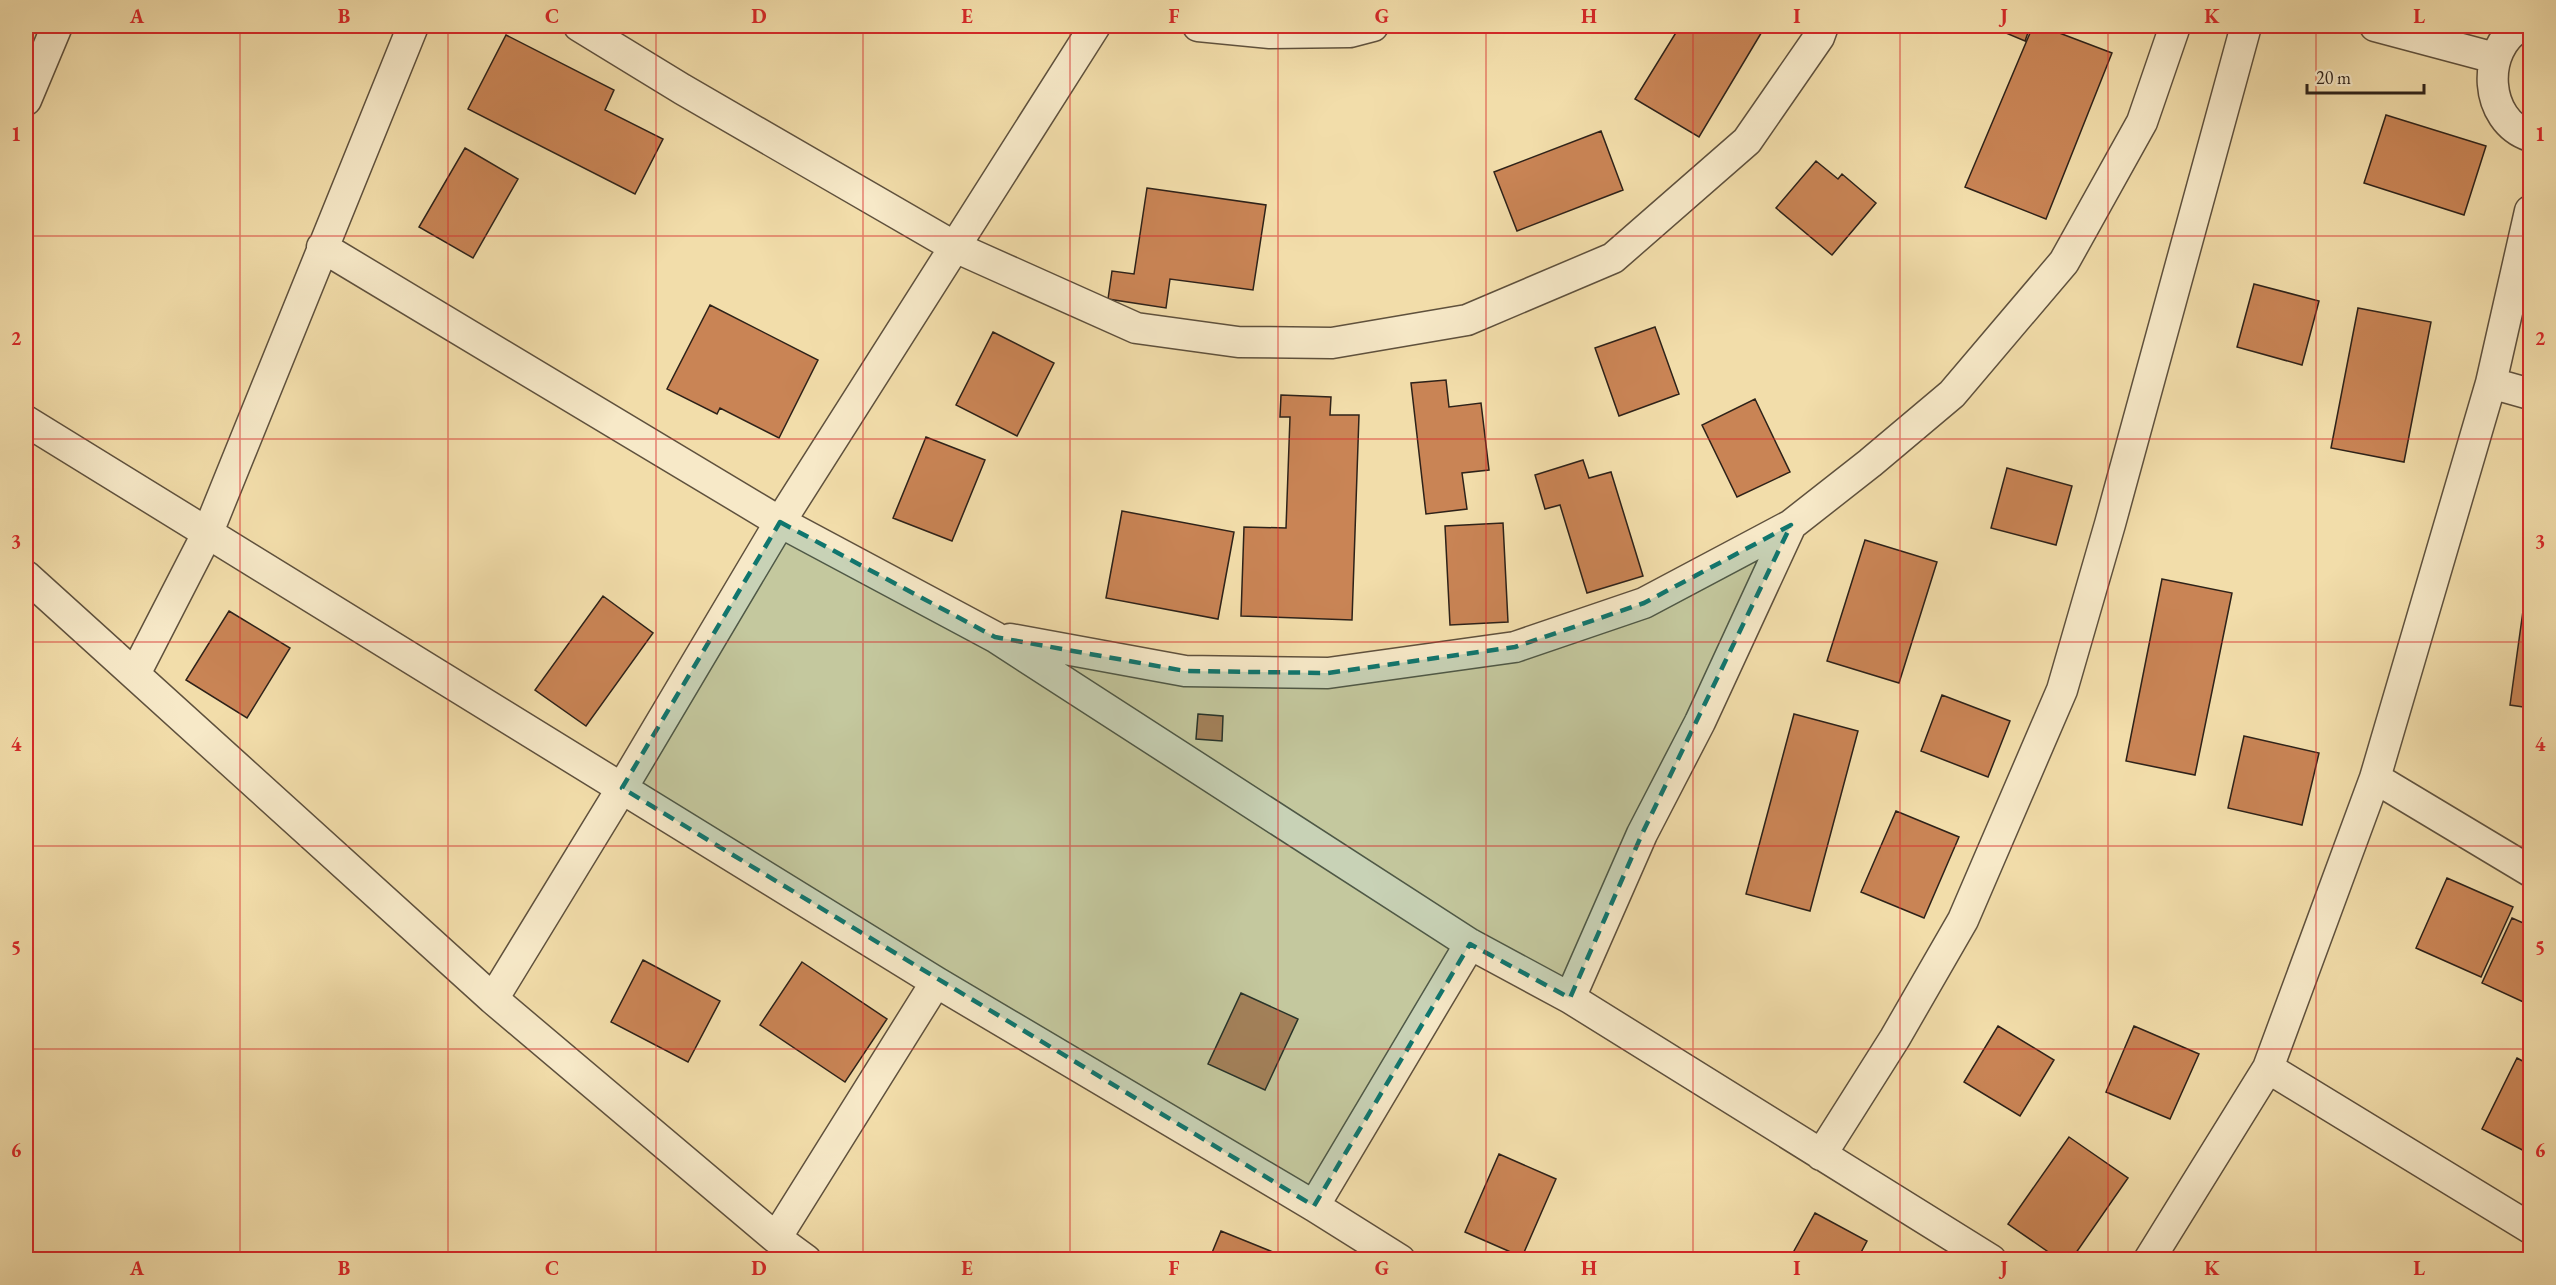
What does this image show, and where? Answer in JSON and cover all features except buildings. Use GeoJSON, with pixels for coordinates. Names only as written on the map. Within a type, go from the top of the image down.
{"type":"FeatureCollection","features":[{"type":"Feature","properties":{"kind":"street"},"geometry":{"type":"LineString","coordinates":[[26,100],[57,26]]}},
{"type":"Feature","properties":{"kind":"street"},"geometry":{"type":"LineString","coordinates":[[135,674],[208,532],[413,26]]}},
{"type":"Feature","properties":{"kind":"street"},"geometry":{"type":"LineString","coordinates":[[579,26],[682,89],[955,248],[1136,328],[1238,342],[1332,343],[1467,320],[1613,258],[1747,141],[1819,37],[1823,26]]}},
{"type":"Feature","properties":{"kind":"street"},"geometry":{"type":"LineString","coordinates":[[493,999],[780,522],[1095,26]]}},
{"type":"Feature","properties":{"kind":"street"},"geometry":{"type":"LineString","coordinates":[[1198,26],[1270,33],[1350,32],[1373,26]]}},
{"type":"Feature","properties":{"kind":"street"},"geometry":{"type":"LineString","coordinates":[[995,637],[1185,671],[1328,673],[1515,647],[1644,603],[1791,525],[1952,394],[2064,262],[2142,122],[2175,26]]}},
{"type":"Feature","properties":{"kind":"street"},"geometry":{"type":"LineString","coordinates":[[1821,1155],[1895,1038],[1963,920],[2062,690],[2110,524],[2246,26]]}},
{"type":"Feature","properties":{"kind":"street"},"geometry":{"type":"LineString","coordinates":[[2375,26],[2495,58]]}},
{"type":"Feature","properties":{"kind":"street"},"geometry":{"type":"LineString","coordinates":[[2521,26],[2503,42],[2495,58],[2492,80],[2496,102],[2508,120],[2530,136]]}},
{"type":"Feature","properties":{"kind":"street"},"geometry":{"type":"LineString","coordinates":[[2149,1260],[2268,1068],[2375,778],[2491,383],[2530,211]]}},
{"type":"Feature","properties":{"kind":"street"},"geometry":{"type":"LineString","coordinates":[[322,248],[780,522],[995,637],[1470,944],[1570,998],[1991,1260]]}},
{"type":"Feature","properties":{"kind":"street"},"geometry":{"type":"LineString","coordinates":[[2491,383],[2530,394]]}},
{"type":"Feature","properties":{"kind":"street"},"geometry":{"type":"LineString","coordinates":[[26,421],[936,982],[1314,1206],[1400,1260]]}},
{"type":"Feature","properties":{"kind":"street"},"geometry":{"type":"LineString","coordinates":[[1570,998],[1642,834],[1700,722],[1791,525]]}},
{"type":"Feature","properties":{"kind":"street"},"geometry":{"type":"LineString","coordinates":[[26,576],[493,999],[776,1238],[806,1260]]}},
{"type":"Feature","properties":{"kind":"street"},"geometry":{"type":"LineString","coordinates":[[2375,778],[2530,871]]}},
{"type":"Feature","properties":{"kind":"street"},"geometry":{"type":"LineString","coordinates":[[1314,1206],[1470,944]]}},
{"type":"Feature","properties":{"kind":"street"},"geometry":{"type":"LineString","coordinates":[[776,1238],[936,982]]}},
{"type":"Feature","properties":{"kind":"street"},"geometry":{"type":"LineString","coordinates":[[2268,1068],[2530,1228]]}},
{"type":"Feature","properties":{"kind":"highlighted area"},"geometry":{"type":"Polygon","coordinates":[[[780,522],[995,637],[1185,671],[1328,673],[1515,647],[1644,603],[1791,525],[1642,834],[1570,998],[1470,944],[1314,1206],[622,788],[780,522]]]}}]}
